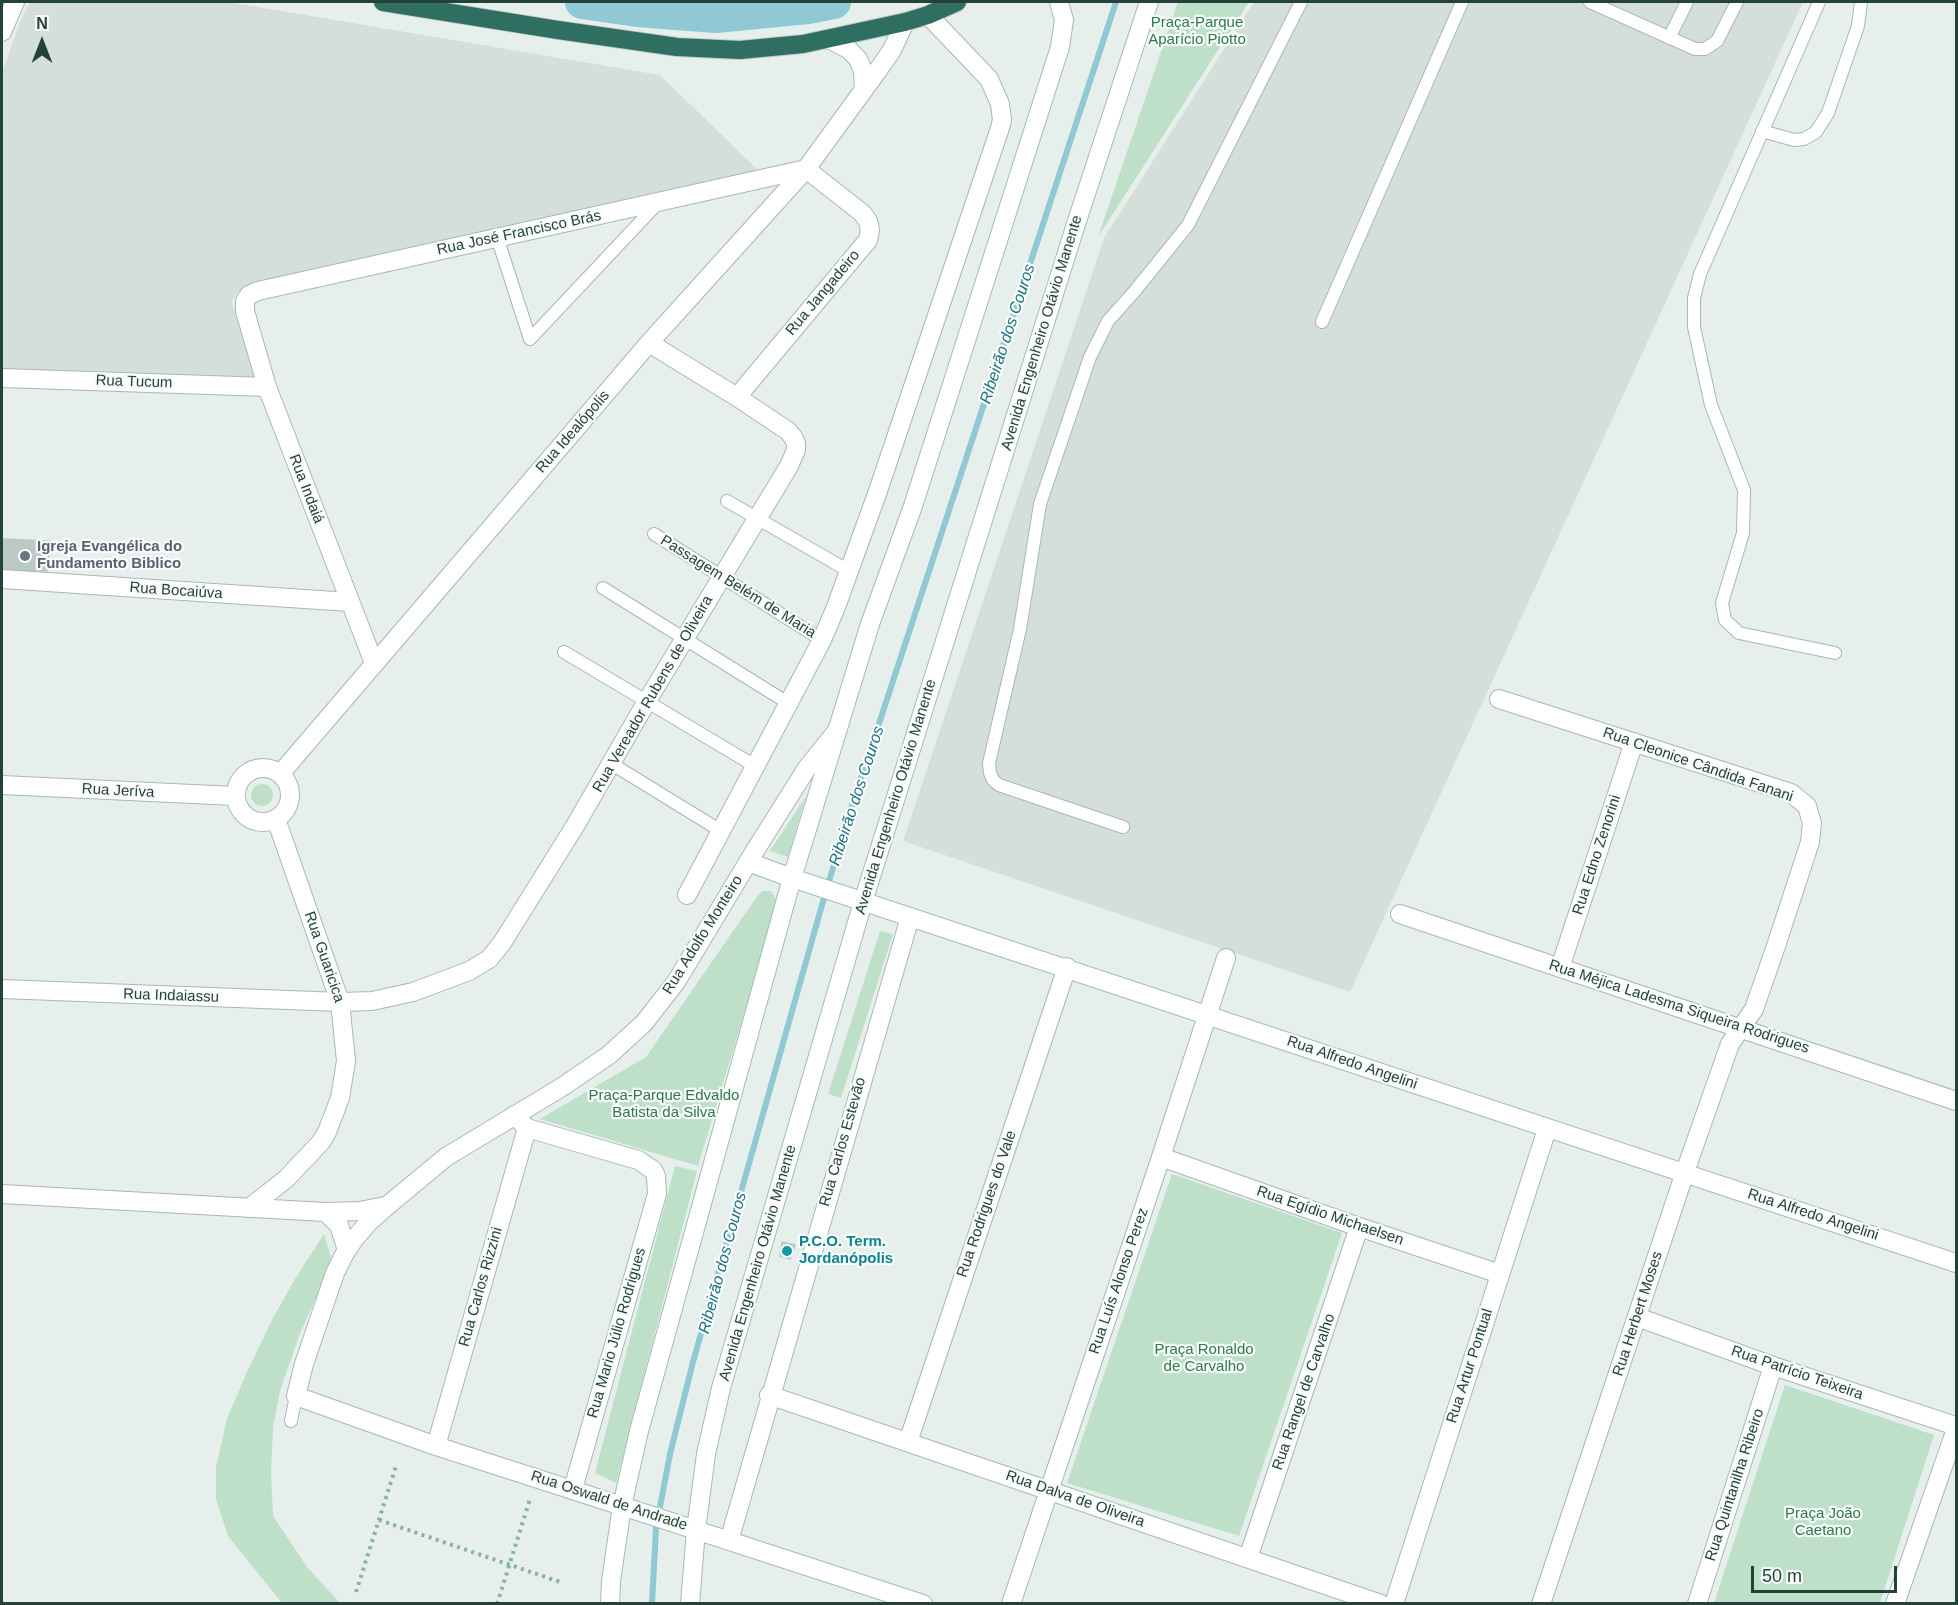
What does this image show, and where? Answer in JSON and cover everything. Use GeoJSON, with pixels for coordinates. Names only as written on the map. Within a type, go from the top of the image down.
{"type":"FeatureCollection","features":[{"type":"Feature","properties":{"kind":"highway"},"geometry":{"type":"LineString","coordinates":[[383,2],[677,47],[740,50],[829,39],[905,22],[957,2]]}},
{"type":"Feature","properties":{"kind":"street"},"geometry":{"type":"LineString","coordinates":[[2,32],[15,2]]}},
{"type":"Feature","properties":{"kind":"street"},"geometry":{"type":"LineString","coordinates":[[610,1604],[612,1571],[622,1506],[639,1431],[799,880],[836,731],[870,624],[913,506],[1060,47],[1064,20],[1059,2]]}},
{"type":"Feature","properties":{"kind":"street","name":"Avenida Engenheiro Otávio Manente"},"geometry":{"type":"LineString","coordinates":[[690,1604],[696,1530],[706,1454],[719,1398],[854,899],[1149,2]]}},
{"type":"Feature","properties":{"kind":"street"},"geometry":{"type":"LineString","coordinates":[[687,895],[822,640],[878,491],[1002,120],[1000,104],[989,80],[928,15]]}},
{"type":"Feature","properties":{"kind":"street","name":"Rua Idealópolis"},"geometry":{"type":"LineString","coordinates":[[281,774],[649,343],[806,169],[892,50],[905,22]]}},
{"type":"Feature","properties":{"kind":"street"},"geometry":{"type":"LineString","coordinates":[[829,39],[848,49],[858,59],[863,71],[864,90]]}},
{"type":"Feature","properties":{"kind":"street","name":"Rua José Francisco Brás"},"geometry":{"type":"LineString","coordinates":[[245,311],[249,295],[258,291],[806,169]]}},
{"type":"Feature","properties":{"kind":"street","name":"Rua Jangadeiro"},"geometry":{"type":"LineString","coordinates":[[737,397],[868,240],[870,230],[868,221],[862,213],[806,169]]}},
{"type":"Feature","properties":{"kind":"street","name":"Rua Indaiá"},"geometry":{"type":"LineString","coordinates":[[245,311],[267,387],[374,663]]}},
{"type":"Feature","properties":{"kind":"street","name":"Rua Vereador Rubens de Oliveira"},"geometry":{"type":"LineString","coordinates":[[340,1002],[372,1001],[413,992],[469,971],[489,959],[502,943],[612,764],[647,701],[794,457],[796,443],[788,431],[649,343]]}},
{"type":"Feature","properties":{"kind":"street","name":"Rua Tucum"},"geometry":{"type":"LineString","coordinates":[[2,378],[267,387]]}},
{"type":"Feature","properties":{"kind":"street","name":"Rua Bocaiúva"},"geometry":{"type":"LineString","coordinates":[[2,579],[350,602]]}},
{"type":"Feature","properties":{"kind":"street","name":"Rua Cleonice Cândida Fanani"},"geometry":{"type":"LineString","coordinates":[[1499,699],[1791,794],[1807,806],[1812,823],[1810,842],[1754,1009],[1742,1028]]}},
{"type":"Feature","properties":{"kind":"street","name":"Rua Adolfo Monteiro"},"geometry":{"type":"LineString","coordinates":[[296,1396],[321,1311],[340,1263],[369,1222],[446,1157],[521,1121],[562,1087],[609,1055],[644,1023],[676,982],[747,862],[807,768],[836,731]]}},
{"type":"Feature","properties":{"kind":"street","name":"Rua Edno Zenorini"},"geometry":{"type":"LineString","coordinates":[[1560,968],[1634,742]]}},
{"type":"Feature","properties":{"kind":"street"},"geometry":{"type":"LineString","coordinates":[[255,768],[273,769],[281,774],[290,789],[291,798],[283,814],[276,819],[258,822],[249,819],[237,805],[236,787],[240,779],[255,768]]}},
{"type":"Feature","properties":{"kind":"street","name":"Rua Jeríva"},"geometry":{"type":"LineString","coordinates":[[2,785],[235,796]]}},
{"type":"Feature","properties":{"kind":"street","name":"Rua Guaricica"},"geometry":{"type":"LineString","coordinates":[[249,1208],[302,1164],[314,1151],[327,1132],[345,1078],[346,1044],[340,1002],[276,819]]}},
{"type":"Feature","properties":{"kind":"street","name":"Rua Alfredo Angelini"},"geometry":{"type":"LineString","coordinates":[[747,862],[1956,1263]]}},
{"type":"Feature","properties":{"kind":"street","name":"Rua Méjica Ladesma Siqueira Rodrigues"},"geometry":{"type":"LineString","coordinates":[[1400,914],[1956,1101]]}},
{"type":"Feature","properties":{"kind":"street","name":"Rua Carlos Estevão"},"geometry":{"type":"LineString","coordinates":[[729,1540],[910,917]]}},
{"type":"Feature","properties":{"kind":"street","name":"Rua Luís Alonso Perez"},"geometry":{"type":"LineString","coordinates":[[1011,1604],[1226,958]]}},
{"type":"Feature","properties":{"kind":"street","name":"Rua Rodrigues do Vale"},"geometry":{"type":"LineString","coordinates":[[908,1442],[1067,967]]}},
{"type":"Feature","properties":{"kind":"street","name":"Rua Indaiassu"},"geometry":{"type":"LineString","coordinates":[[2,989],[340,1002]]}},
{"type":"Feature","properties":{"kind":"street","name":"Rua Herbert Moses"},"geometry":{"type":"LineString","coordinates":[[1541,1604],[1685,1172],[1730,1044],[1742,1028]]}},
{"type":"Feature","properties":{"kind":"street","name":"Rua Mario Júlio Rodrigues"},"geometry":{"type":"LineString","coordinates":[[521,1121],[638,1160],[653,1170],[656,1176],[657,1194],[573,1489]]}},
{"type":"Feature","properties":{"kind":"street","name":"Rua Carlos Rizzini"},"geometry":{"type":"LineString","coordinates":[[436,1446],[521,1121]]}},
{"type":"Feature","properties":{"kind":"street","name":"Rua Artur Pontual"},"geometry":{"type":"LineString","coordinates":[[1394,1604],[1547,1129]]}},
{"type":"Feature","properties":{"kind":"street","name":"Rua Egídio Michaelsen"},"geometry":{"type":"LineString","coordinates":[[1161,1157],[1500,1274]]}},
{"type":"Feature","properties":{"kind":"street"},"geometry":{"type":"LineString","coordinates":[[2,1194],[325,1212],[339,1225],[347,1250]]}},
{"type":"Feature","properties":{"kind":"street","name":"Rua Adolfo Monteiro"},"geometry":{"type":"LineString","coordinates":[[325,1212],[360,1211],[387,1206]]}},
{"type":"Feature","properties":{"kind":"street","name":"Rua Rangel de Carvalho"},"geometry":{"type":"LineString","coordinates":[[1248,1558],[1359,1227]]}},
{"type":"Feature","properties":{"kind":"street","name":"Rua Patrício Teixeira"},"geometry":{"type":"LineString","coordinates":[[1637,1317],[1956,1428]]}},
{"type":"Feature","properties":{"kind":"street","name":"Rua Quintanilha Ribeiro"},"geometry":{"type":"LineString","coordinates":[[1697,1604],[1773,1366]]}},
{"type":"Feature","properties":{"kind":"street","name":"Rua Dalva de Oliveira"},"geometry":{"type":"LineString","coordinates":[[770,1395],[1381,1604]]}},
{"type":"Feature","properties":{"kind":"street","name":"Rua Oswald de Andrade"},"geometry":{"type":"LineString","coordinates":[[296,1396],[436,1446],[923,1604]]}},
{"type":"Feature","properties":{"kind":"street"},"geometry":{"type":"LineString","coordinates":[[1895,1604],[1956,1428]]}},
{"type":"Feature","properties":{"kind":"lane"},"geometry":{"type":"LineString","coordinates":[[1123,827],[999,785],[993,780],[990,772],[989,763],[1020,629],[1040,504],[1090,357],[1108,321],[1188,225],[1301,2]]}},
{"type":"Feature","properties":{"kind":"lane"},"geometry":{"type":"LineString","coordinates":[[1322,322],[1462,2]]}},
{"type":"Feature","properties":{"kind":"lane"},"geometry":{"type":"LineString","coordinates":[[1590,2],[1695,49],[1705,49],[1717,41],[1737,2]]}},
{"type":"Feature","properties":{"kind":"lane"},"geometry":{"type":"LineString","coordinates":[[1669,38],[1687,2]]}},
{"type":"Feature","properties":{"kind":"lane"},"geometry":{"type":"LineString","coordinates":[[1819,2],[1700,274],[1694,298],[1694,327],[1711,405],[1744,490],[1743,533],[1722,603],[1725,620],[1739,633],[1834,652]]}},
{"type":"Feature","properties":{"kind":"lane"},"geometry":{"type":"LineString","coordinates":[[1762,131],[1794,140],[1804,139],[1816,132],[1828,113],[1858,26],[1860,2]]}},
{"type":"Feature","properties":{"kind":"lane"},"geometry":{"type":"LineString","coordinates":[[497,237],[530,339],[660,201]]}},
{"type":"Feature","properties":{"kind":"lane"},"geometry":{"type":"LineString","coordinates":[[727,501],[849,571]]}},
{"type":"Feature","properties":{"kind":"lane","name":"Passagem Belém de Maria"},"geometry":{"type":"LineString","coordinates":[[654,534],[822,640]]}},
{"type":"Feature","properties":{"kind":"lane"},"geometry":{"type":"LineString","coordinates":[[603,588],[788,703]]}},
{"type":"Feature","properties":{"kind":"lane"},"geometry":{"type":"LineString","coordinates":[[564,652],[755,766]]}},
{"type":"Feature","properties":{"kind":"lane"},"geometry":{"type":"LineString","coordinates":[[612,764],[721,831]]}},
{"type":"Feature","properties":{"kind":"lane"},"geometry":{"type":"LineString","coordinates":[[291,1421],[296,1396]]}},
{"type":"Feature","properties":{"kind":"path"},"geometry":{"type":"LineString","coordinates":[[356,1592],[396,1466]]}},
{"type":"Feature","properties":{"kind":"path"},"geometry":{"type":"LineString","coordinates":[[497,1604],[530,1499]]}},
{"type":"Feature","properties":{"kind":"path"},"geometry":{"type":"LineString","coordinates":[[379,1520],[563,1583]]}},
{"type":"Feature","properties":{"kind":"shaded area"},"geometry":{"type":"Polygon","coordinates":[[[30,2],[228,2],[660,75],[761,173],[245,288],[238,292],[232,301],[256,381],[2,369],[2,73],[20,22],[30,2]]]}},
{"type":"Feature","properties":{"kind":"shaded area"},"geometry":{"type":"Polygon","coordinates":[[[1254,2],[1803,2],[1350,992],[903,841],[1104,238],[1254,2]]]}},
{"type":"Feature","properties":{"kind":"green space","name":"Praça-Parque Aparício Piotto"},"geometry":{"type":"Polygon","coordinates":[[[1178,2],[1249,2],[1098,237],[1178,2]]]}},
{"type":"Feature","properties":{"kind":"green space"},"geometry":{"type":"Polygon","coordinates":[[[262,784],[270,787],[273,795],[270,803],[262,806],[254,803],[251,795],[254,787],[262,784]]]}},
{"type":"Feature","properties":{"kind":"green space"},"geometry":{"type":"Polygon","coordinates":[[[806,796],[788,857],[770,851],[806,796]]]}},
{"type":"Feature","properties":{"kind":"green space","name":"Praça-Parque Edvaldo Batista da Silva"},"geometry":{"type":"Polygon","coordinates":[[[762,891],[771,891],[778,902],[698,1166],[540,1119],[646,1057],[762,891]]]}},
{"type":"Feature","properties":{"kind":"green space"},"geometry":{"type":"Polygon","coordinates":[[[880,931],[893,934],[841,1098],[828,1094],[880,931]]]}},
{"type":"Feature","properties":{"kind":"green space"},"geometry":{"type":"Polygon","coordinates":[[[675,1166],[697,1171],[616,1483],[595,1473],[675,1166]]]}},
{"type":"Feature","properties":{"kind":"green space","name":"Praça Ronaldo de Carvalho"},"geometry":{"type":"Polygon","coordinates":[[[1172,1174],[1342,1233],[1239,1536],[1067,1483],[1172,1174]]]}},
{"type":"Feature","properties":{"kind":"green space"},"geometry":{"type":"Polygon","coordinates":[[[324,1234],[332,1261],[299,1336],[280,1391],[273,1427],[271,1474],[273,1516],[307,1567],[340,1603],[282,1603],[228,1536],[216,1499],[216,1467],[227,1419],[246,1374],[274,1316],[324,1234]]]}},
{"type":"Feature","properties":{"kind":"green space","name":"Praça João Caetano"},"geometry":{"type":"Polygon","coordinates":[[[1785,1385],[1934,1435],[1880,1603],[1714,1603],[1785,1385]]]}},
{"type":"Feature","properties":{"kind":"building","name":"Igreja Evangélica do Fundamento Biblico"},"geometry":{"type":"Polygon","coordinates":[[[2,539],[50,541],[47,571],[2,570],[2,539]]]}},
{"type":"Feature","properties":{"kind":"building","name":"P.C.O. Term. Jordanópolis"},"geometry":{"type":"Polygon","coordinates":[[[782,1242],[795,1245],[790,1259],[780,1256],[782,1242]]]}},
{"type":"Feature","properties":{"kind":"waterway","name":"Ribeirão dos Couros"},"geometry":{"type":"LineString","coordinates":[[582,2],[637,10],[716,16],[808,7],[834,2]]}},
{"type":"Feature","properties":{"kind":"waterway","name":"Ribeirão dos Couros"},"geometry":{"type":"LineString","coordinates":[[652,1604],[656,1528],[670,1454],[693,1362],[822,905],[846,824],[1116,2]]}},
{"type":"Feature","properties":{"kind":"place","name":"Igreja Evangélica do Fundamento Biblico"},"geometry":{"type":"Point","coordinates":[25,556]}},
{"type":"Feature","properties":{"kind":"place","name":"P.C.O. Term. Jordanópolis"},"geometry":{"type":"Point","coordinates":[787,1251]}}]}
